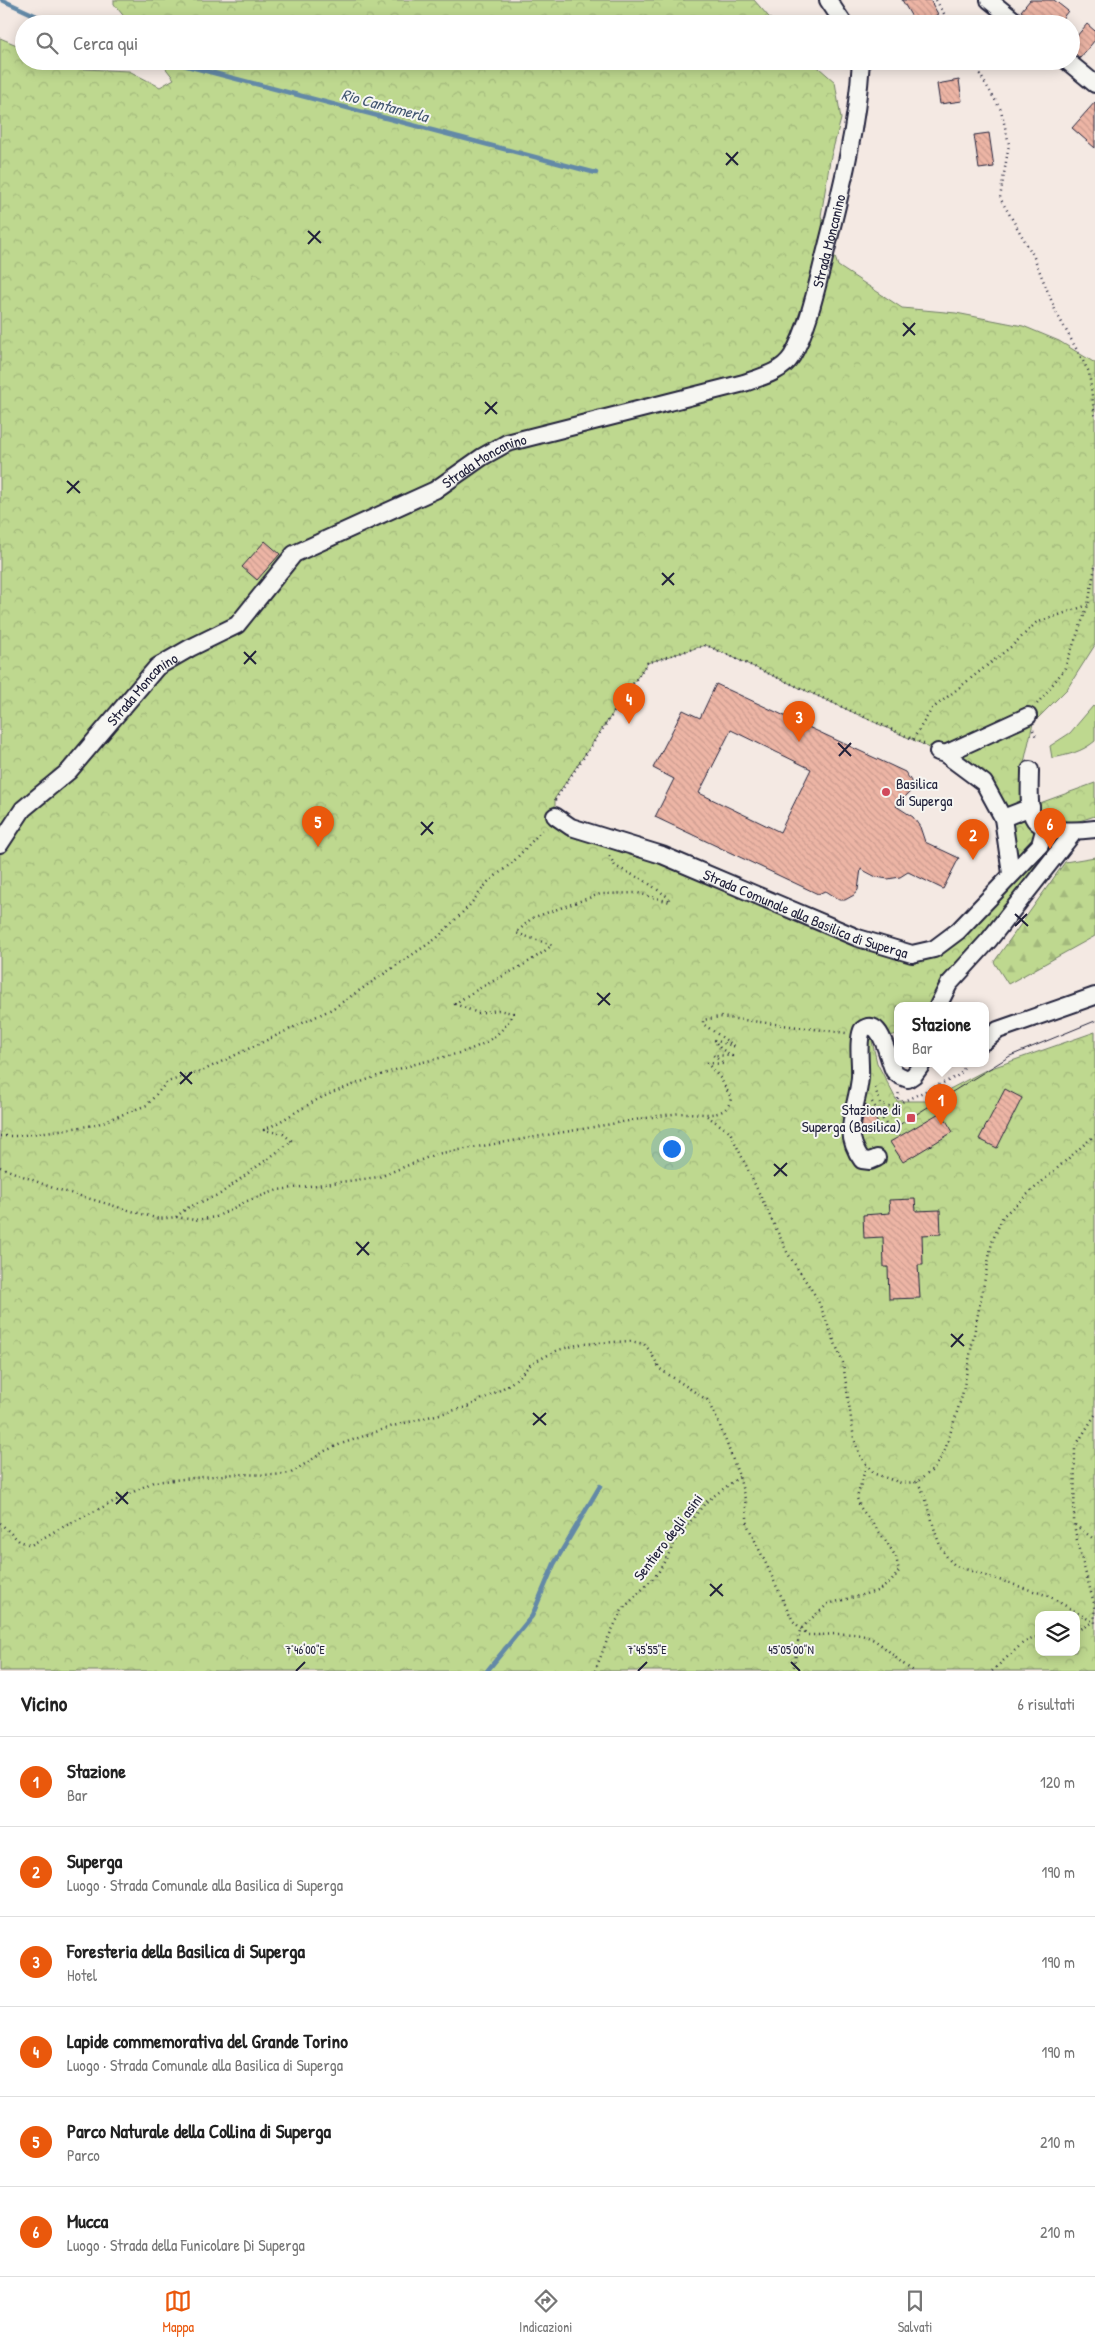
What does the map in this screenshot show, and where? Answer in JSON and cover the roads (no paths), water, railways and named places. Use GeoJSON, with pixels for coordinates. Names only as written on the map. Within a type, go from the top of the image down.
{"type":"FeatureCollection","features":[{"type":"Feature","properties":{"kind":"street"},"geometry":{"type":"LineString","coordinates":[[828,0],[838,15]]}},
{"type":"Feature","properties":{"kind":"street"},"geometry":{"type":"LineString","coordinates":[[989,0],[1008,15]]}},
{"type":"Feature","properties":{"kind":"street","name":"Strada Moncanino"},"geometry":{"type":"LineString","coordinates":[[0,844],[23,809],[70,772],[157,668],[190,648],[236,625],[294,554],[435,490],[482,457],[507,443],[744,383],[774,373],[792,357],[811,308],[850,157],[859,97],[860,70]]}},
{"type":"Feature","properties":{"kind":"street"},"geometry":{"type":"LineString","coordinates":[[1078,70],[1095,84]]}},
{"type":"Feature","properties":{"kind":"street"},"geometry":{"type":"LineString","coordinates":[[1011,873],[1003,818],[984,783],[942,753],[1028,716]]}},
{"type":"Feature","properties":{"kind":"street"},"geometry":{"type":"LineString","coordinates":[[1030,770],[1032,815],[1043,834],[1095,829]]}},
{"type":"Feature","properties":{"kind":"street"},"geometry":{"type":"LineString","coordinates":[[1003,818],[1031,807]]}},
{"type":"Feature","properties":{"kind":"street","name":"Strada Comunale alla Basilica di Superga"},"geometry":{"type":"LineString","coordinates":[[555,816],[571,827],[662,855],[858,938],[912,954],[934,949],[958,931],[1011,873],[1043,834]]}},
{"type":"Feature","properties":{"kind":"street"},"geometry":{"type":"LineString","coordinates":[[940,1002],[949,984],[978,954],[1074,832]]}},
{"type":"Feature","properties":{"kind":"street"},"geometry":{"type":"LineString","coordinates":[[989,1038],[998,1030],[1095,996]]}},
{"type":"Feature","properties":{"kind":"street"},"geometry":{"type":"LineString","coordinates":[[877,1158],[870,1161],[862,1160],[855,1150],[850,1121],[859,1088],[860,1034],[865,1027],[874,1028],[880,1033],[895,1071],[900,1076],[908,1079],[920,1067]]}},
{"type":"Feature","properties":{"kind":"waterway","name":"Rio Cantamerla"},"geometry":{"type":"LineString","coordinates":[[2,0],[34,15]]}},
{"type":"Feature","properties":{"kind":"waterway","name":"Rio Cantamerla"},"geometry":{"type":"LineString","coordinates":[[202,70],[596,173]]}},
{"type":"Feature","properties":{"kind":"waterway"},"geometry":{"type":"LineString","coordinates":[[487,1671],[532,1616],[554,1564],[600,1486]]}},
{"type":"Feature","properties":{"kind":"tram line"},"geometry":{"type":"LineString","coordinates":[[899,1125],[1010,1056],[1095,1021]]}},
{"type":"Feature","properties":{"kind":"place","name":"Lapide commemorativa del Grande Torino"},"geometry":{"type":"Point","coordinates":[629,724]}},
{"type":"Feature","properties":{"kind":"place","name":"Foresteria della Basilica di Superga"},"geometry":{"type":"Point","coordinates":[799,742]}},
{"type":"Feature","properties":{"kind":"place","name":"Basilica di Superga"},"geometry":{"type":"Point","coordinates":[886,792]}},
{"type":"Feature","properties":{"kind":"place","name":"Parco Naturale della Collina di Superga"},"geometry":{"type":"Point","coordinates":[318,847]}},
{"type":"Feature","properties":{"kind":"place","name":"Mucca"},"geometry":{"type":"Point","coordinates":[1050,849]}},
{"type":"Feature","properties":{"kind":"place","name":"Superga"},"geometry":{"type":"Point","coordinates":[973,860]}},
{"type":"Feature","properties":{"kind":"place","name":"Stazione di Superga (Basilica)"},"geometry":{"type":"Point","coordinates":[911,1118]}},
{"type":"Feature","properties":{"kind":"place","name":"Stazione"},"geometry":{"type":"Point","coordinates":[941,1125]}}]}
